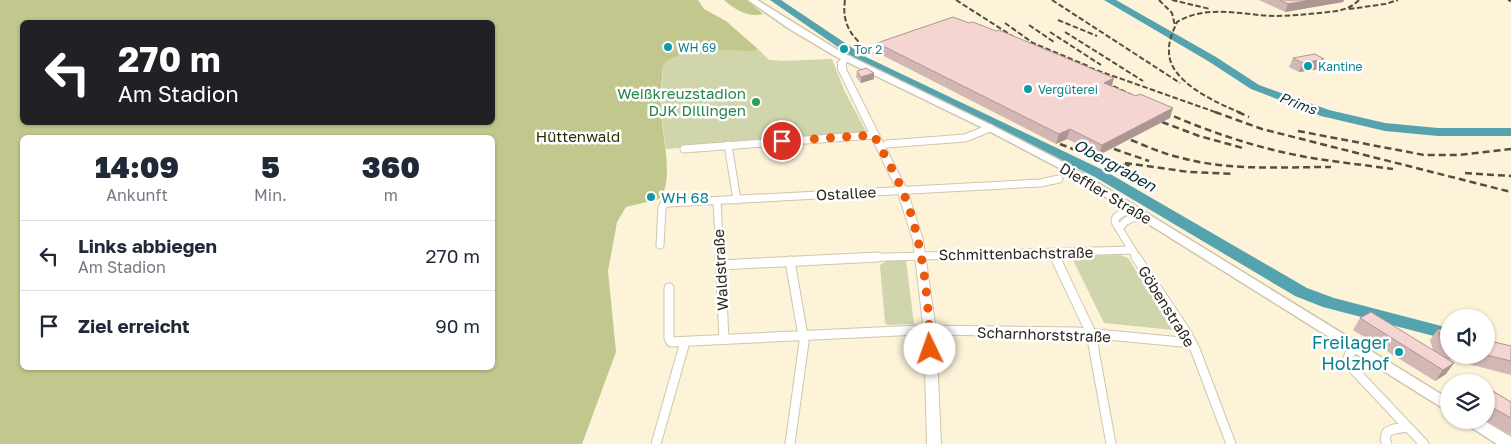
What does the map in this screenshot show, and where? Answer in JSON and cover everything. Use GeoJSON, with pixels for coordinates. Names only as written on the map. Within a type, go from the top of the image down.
{"type":"FeatureCollection","features":[{"type":"Feature","properties":{"kind":"main road","name":"Dieffler Straße"},"geometry":{"type":"LineString","coordinates":[[752,0],[798,31],[851,60],[1063,166],[1440,400]]}},
{"type":"Feature","properties":{"kind":"main road"},"geometry":{"type":"LineString","coordinates":[[1485,429],[1509,444]]}},
{"type":"Feature","properties":{"kind":"street"},"geometry":{"type":"LineString","coordinates":[[851,60],[844,71],[902,190],[913,221],[920,255],[930,330],[934,444]]}},
{"type":"Feature","properties":{"kind":"street"},"geometry":{"type":"LineString","coordinates":[[887,144],[965,138],[990,128]]}},
{"type":"Feature","properties":{"kind":"street"},"geometry":{"type":"LineString","coordinates":[[684,149],[874,135]]}},
{"type":"Feature","properties":{"kind":"street"},"geometry":{"type":"LineString","coordinates":[[728,145],[737,200]]}},
{"type":"Feature","properties":{"kind":"street","name":"Ostallee"},"geometry":{"type":"LineString","coordinates":[[660,245],[662,208],[664,204],[1040,183],[1059,179]]}},
{"type":"Feature","properties":{"kind":"street","name":"Waldstraße"},"geometry":{"type":"LineString","coordinates":[[717,201],[724,340]]}},
{"type":"Feature","properties":{"kind":"street"},"geometry":{"type":"LineString","coordinates":[[1130,208],[1115,219],[1119,228],[1126,221],[1141,214]]}},
{"type":"Feature","properties":{"kind":"street","name":"Göbenstraße"},"geometry":{"type":"LineString","coordinates":[[1119,228],[1192,343],[1231,444]]}},
{"type":"Feature","properties":{"kind":"street","name":"Schmittenbachstraße"},"geometry":{"type":"LineString","coordinates":[[720,265],[920,255],[1132,250]]}},
{"type":"Feature","properties":{"kind":"street"},"geometry":{"type":"LineString","coordinates":[[1053,252],[1091,333],[1111,444]]}},
{"type":"Feature","properties":{"kind":"street"},"geometry":{"type":"LineString","coordinates":[[790,261],[804,336],[790,444]]}},
{"type":"Feature","properties":{"kind":"street"},"geometry":{"type":"LineString","coordinates":[[656,444],[686,342],[670,341],[670,288]]}},
{"type":"Feature","properties":{"kind":"street","name":"Scharnhorststraße"},"geometry":{"type":"LineString","coordinates":[[686,342],[930,330],[1091,333],[1192,343]]}},
{"type":"Feature","properties":{"kind":"street"},"geometry":{"type":"LineString","coordinates":[[1356,348],[1350,353],[1349,363],[1424,444]]}},
{"type":"Feature","properties":{"kind":"street"},"geometry":{"type":"LineString","coordinates":[[1387,444],[1384,439],[1390,429],[1407,427]]}},
{"type":"Feature","properties":{"kind":"green space","name":"Hüttenwald"},"geometry":{"type":"Polygon","coordinates":[[[0,0],[698,0],[704,9],[726,21],[758,49],[754,51],[719,50],[693,52],[671,59],[663,65],[661,106],[667,170],[664,192],[659,199],[626,207],[617,222],[608,271],[616,352],[582,444],[0,444],[0,0]]]}},
{"type":"Feature","properties":{"kind":"green space"},"geometry":{"type":"Polygon","coordinates":[[[724,0],[747,0],[763,14],[747,14],[732,7],[724,0]]]}},
{"type":"Feature","properties":{"kind":"green space","name":"Weißkreuzstadion DJK Dillingen"},"geometry":{"type":"Polygon","coordinates":[[[758,49],[769,60],[832,59],[845,92],[867,133],[666,149],[661,112],[663,65],[671,59],[693,52],[719,50],[754,51],[758,49]]]}},
{"type":"Feature","properties":{"kind":"green space"},"geometry":{"type":"Polygon","coordinates":[[[1120,255],[1128,258],[1173,330],[1104,323],[1071,256],[1120,255]]]}},
{"type":"Feature","properties":{"kind":"green space"},"geometry":{"type":"Polygon","coordinates":[[[888,260],[906,261],[914,324],[888,325],[885,323],[880,265],[888,260]]]}},
{"type":"Feature","properties":{"kind":"building"},"geometry":{"type":"Polygon","coordinates":[[[1280,0],[1310,0],[1288,4],[1280,0]]]}},
{"type":"Feature","properties":{"kind":"building","name":"Vergüterei"},"geometry":{"type":"Polygon","coordinates":[[[953,17],[996,31],[999,30],[1114,78],[1104,83],[1136,96],[1140,94],[1173,108],[1102,145],[1070,129],[1059,134],[877,43],[953,17]]]}},
{"type":"Feature","properties":{"kind":"building"},"geometry":{"type":"Polygon","coordinates":[[[1315,54],[1324,59],[1303,63],[1293,58],[1315,54]]]}},
{"type":"Feature","properties":{"kind":"building"},"geometry":{"type":"Polygon","coordinates":[[[866,68],[874,73],[861,77],[857,71],[866,68]]]}},
{"type":"Feature","properties":{"kind":"building"},"geometry":{"type":"Polygon","coordinates":[[[1371,312],[1440,354],[1440,364],[1452,364],[1443,370],[1360,318],[1371,312]]]}},
{"type":"Feature","properties":{"kind":"building"},"geometry":{"type":"Polygon","coordinates":[[[1495,342],[1511,346],[1511,361],[1495,357],[1495,342]]]}},
{"type":"Feature","properties":{"kind":"building"},"geometry":{"type":"Polygon","coordinates":[[[1495,392],[1511,402],[1511,418],[1495,409],[1495,392]]]}},
{"type":"Feature","properties":{"kind":"waterway","name":"Obergraben"},"geometry":{"type":"LineString","coordinates":[[775,0],[862,59],[1100,174],[1301,292],[1329,303],[1440,332]]}},
{"type":"Feature","properties":{"kind":"waterway","name":"Prims"},"geometry":{"type":"LineString","coordinates":[[1109,0],[1212,59],[1255,87],[1325,113],[1385,127],[1438,132],[1511,132]]}},
{"type":"Feature","properties":{"kind":"railway"},"geometry":{"type":"LineString","coordinates":[[845,0],[844,9],[847,25],[855,38],[875,54]]}},
{"type":"Feature","properties":{"kind":"railway"},"geometry":{"type":"LineString","coordinates":[[956,0],[1017,39]]}},
{"type":"Feature","properties":{"kind":"railway"},"geometry":{"type":"LineString","coordinates":[[1052,0],[1180,83]]}},
{"type":"Feature","properties":{"kind":"railway"},"geometry":{"type":"LineString","coordinates":[[1159,0],[1172,13],[1175,26]]}},
{"type":"Feature","properties":{"kind":"railway"},"geometry":{"type":"LineString","coordinates":[[1172,0],[1210,9]]}},
{"type":"Feature","properties":{"kind":"railway"},"geometry":{"type":"LineString","coordinates":[[1241,113],[1196,90],[1177,73],[1171,63],[1169,52],[1171,37],[1177,22],[1200,13],[1212,12],[1274,16],[1332,12],[1348,7],[1359,0]]}},
{"type":"Feature","properties":{"kind":"railway"},"geometry":{"type":"LineString","coordinates":[[1349,9],[1385,4],[1398,0]]}},
{"type":"Feature","properties":{"kind":"railway"},"geometry":{"type":"LineString","coordinates":[[1058,20],[1097,36]]}},
{"type":"Feature","properties":{"kind":"railway"},"geometry":{"type":"LineString","coordinates":[[1005,23],[1033,43],[1088,66]]}},
{"type":"Feature","properties":{"kind":"railway"},"geometry":{"type":"LineString","coordinates":[[1029,25],[1054,42]]}},
{"type":"Feature","properties":{"kind":"railway"},"geometry":{"type":"LineString","coordinates":[[1050,32],[1101,65]]}},
{"type":"Feature","properties":{"kind":"railway"},"geometry":{"type":"LineString","coordinates":[[1065,32],[1143,81]]}},
{"type":"Feature","properties":{"kind":"railway"},"geometry":{"type":"LineString","coordinates":[[1082,65],[1218,113]]}},
{"type":"Feature","properties":{"kind":"railway"},"geometry":{"type":"LineString","coordinates":[[1099,79],[1144,101]]}},
{"type":"Feature","properties":{"kind":"railway"},"geometry":{"type":"LineString","coordinates":[[1159,110],[1167,113]]}},
{"type":"Feature","properties":{"kind":"railway"},"geometry":{"type":"LineString","coordinates":[[1164,112],[1216,133],[1269,149],[1317,159],[1393,169]]}},
{"type":"Feature","properties":{"kind":"railway"},"geometry":{"type":"LineString","coordinates":[[1215,112],[1262,129],[1511,192]]}},
{"type":"Feature","properties":{"kind":"railway"},"geometry":{"type":"LineString","coordinates":[[1238,112],[1249,117]]}},
{"type":"Feature","properties":{"kind":"railway"},"geometry":{"type":"LineString","coordinates":[[1162,122],[1199,136],[1243,148]]}},
{"type":"Feature","properties":{"kind":"railway"},"geometry":{"type":"LineString","coordinates":[[1298,131],[1424,155],[1458,155],[1511,149]]}},
{"type":"Feature","properties":{"kind":"railway"},"geometry":{"type":"LineString","coordinates":[[1131,140],[1175,156],[1218,165],[1237,167],[1331,167]]}},
{"type":"Feature","properties":{"kind":"railway"},"geometry":{"type":"LineString","coordinates":[[1060,144],[1096,158],[1132,167]]}},
{"type":"Feature","properties":{"kind":"railway"},"geometry":{"type":"LineString","coordinates":[[1114,149],[1149,161]]}},
{"type":"Feature","properties":{"kind":"railway"},"geometry":{"type":"LineString","coordinates":[[1125,163],[1189,172],[1234,174]]}},
{"type":"Feature","properties":{"kind":"railway"},"geometry":{"type":"LineString","coordinates":[[1465,173],[1511,176]]}},
{"type":"Feature","properties":{"kind":"place","name":"WH 69"},"geometry":{"type":"Point","coordinates":[668,47]}},
{"type":"Feature","properties":{"kind":"place","name":"Tor 2"},"geometry":{"type":"Point","coordinates":[844,49]}},
{"type":"Feature","properties":{"kind":"place","name":"Kantine"},"geometry":{"type":"Point","coordinates":[1308,66]}},
{"type":"Feature","properties":{"kind":"place","name":"Vergüterei"},"geometry":{"type":"Point","coordinates":[1028,89]}},
{"type":"Feature","properties":{"kind":"place","name":"Weißkreuzstadion DJK Dillingen"},"geometry":{"type":"Point","coordinates":[756,102]}},
{"type":"Feature","properties":{"kind":"place","name":"WH 68"},"geometry":{"type":"Point","coordinates":[651,197]}},
{"type":"Feature","properties":{"kind":"place","name":"Freilager Holzhof"},"geometry":{"type":"Point","coordinates":[1399,352]}},
{"type":"Feature","properties":{"kind":"route"},"geometry":{"type":"LineString","coordinates":[[782,141],[874,135],[902,190],[918,240],[930,330],[930,349]]}}]}
